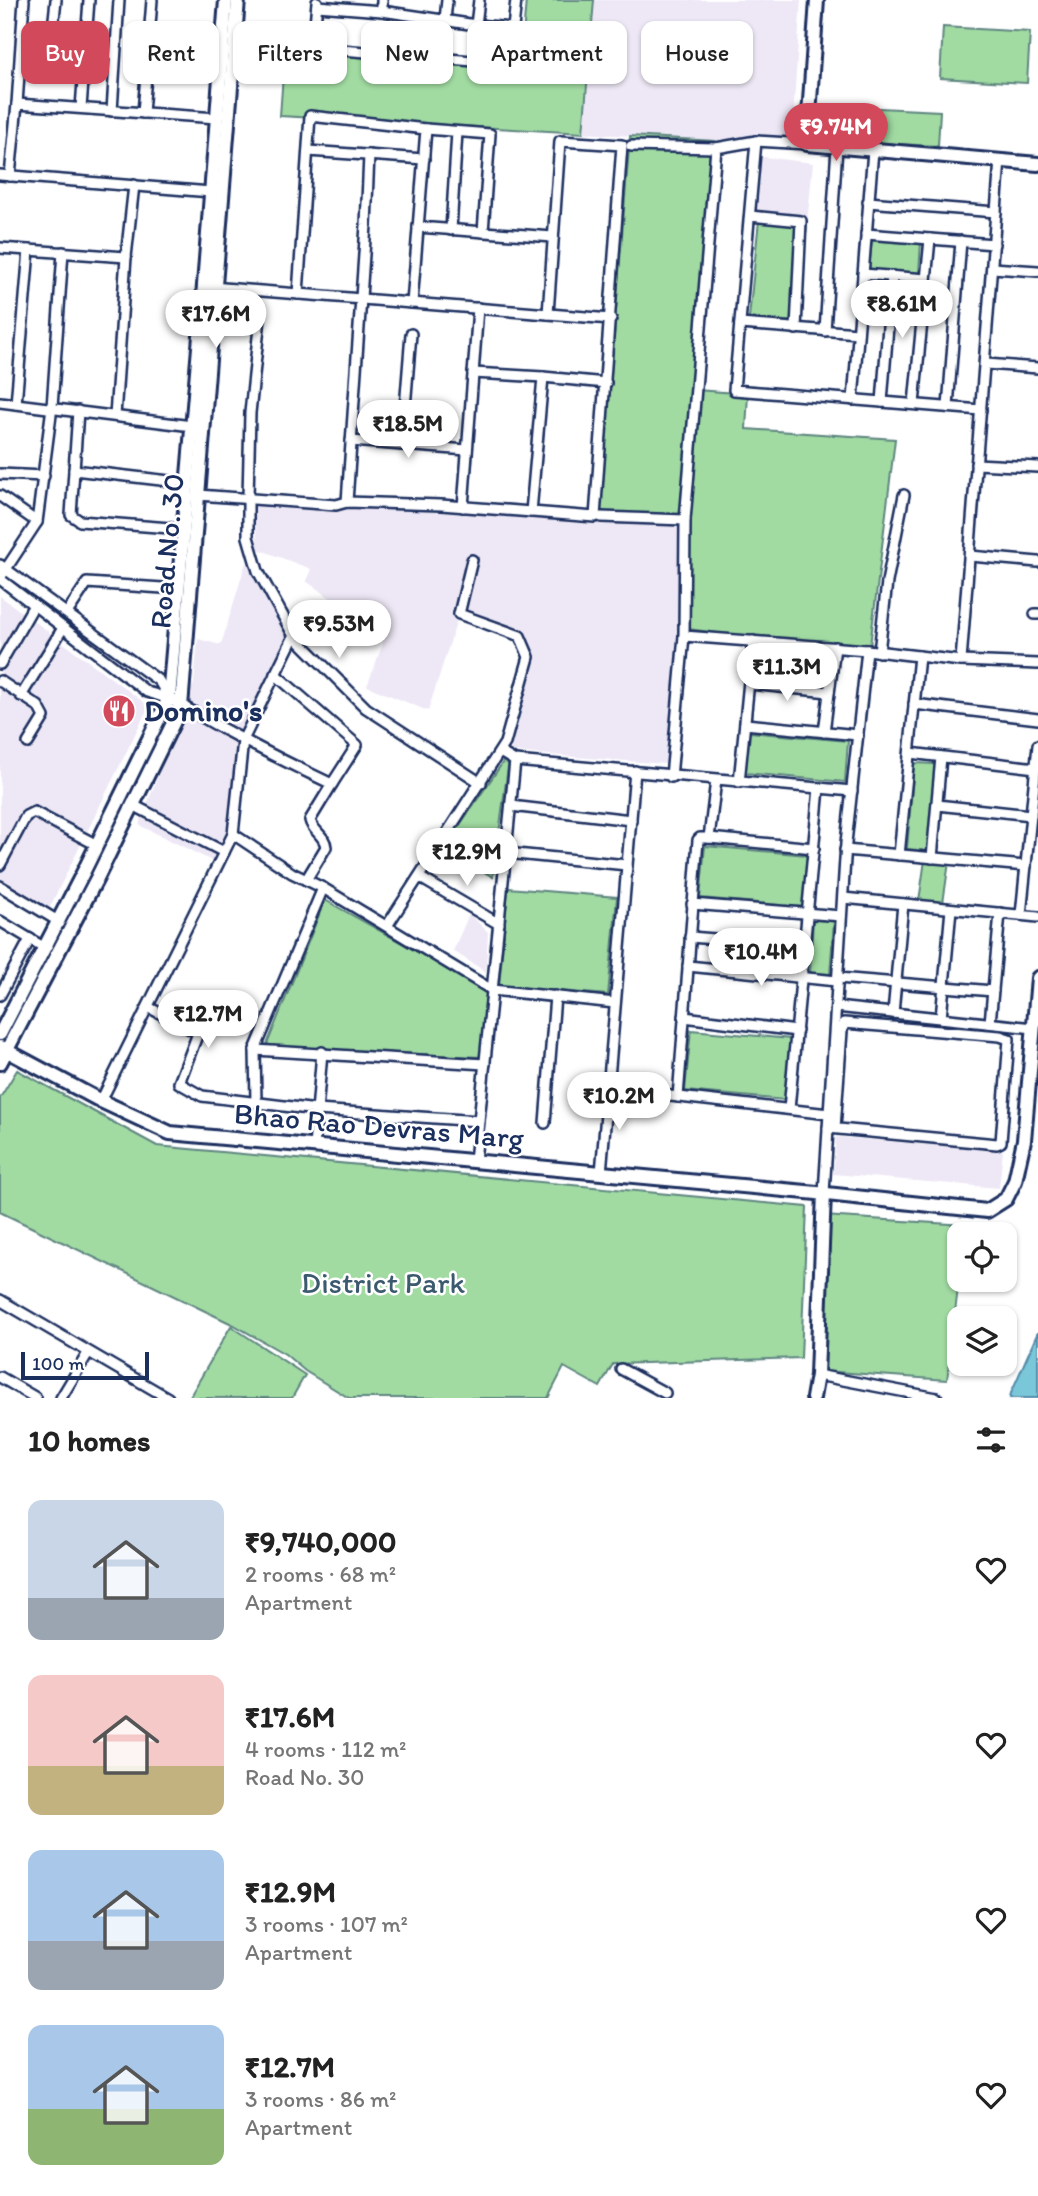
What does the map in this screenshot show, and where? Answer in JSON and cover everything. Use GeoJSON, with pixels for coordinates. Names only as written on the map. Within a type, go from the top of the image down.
{"type":"FeatureCollection","features":[{"type":"Feature","properties":{"kind":"street"},"geometry":{"type":"LineString","coordinates":[[24,0],[17,104],[5,175],[211,192]]}},
{"type":"Feature","properties":{"kind":"street"},"geometry":{"type":"LineString","coordinates":[[54,21],[56,0]]}},
{"type":"Feature","properties":{"kind":"street"},"geometry":{"type":"LineString","coordinates":[[81,108],[89,0]]}},
{"type":"Feature","properties":{"kind":"street"},"geometry":{"type":"LineString","coordinates":[[112,111],[119,0]]}},
{"type":"Feature","properties":{"kind":"street"},"geometry":{"type":"LineString","coordinates":[[143,113],[152,0]]}},
{"type":"Feature","properties":{"kind":"street","name":"Road No. 30"},"geometry":{"type":"LineString","coordinates":[[0,1063],[3,1049],[133,805],[181,707],[198,495],[211,192],[226,0]]}},
{"type":"Feature","properties":{"kind":"street","name":"Road No. 30"},"geometry":{"type":"LineString","coordinates":[[236,21],[238,0]]}},
{"type":"Feature","properties":{"kind":"street"},"geometry":{"type":"LineString","coordinates":[[382,11],[383,0]]}},
{"type":"Feature","properties":{"kind":"street"},"geometry":{"type":"LineString","coordinates":[[445,20],[447,0]]}},
{"type":"Feature","properties":{"kind":"street"},"geometry":{"type":"LineString","coordinates":[[477,21],[479,0]]}},
{"type":"Feature","properties":{"kind":"street"},"geometry":{"type":"LineString","coordinates":[[514,21],[516,0]]}},
{"type":"Feature","properties":{"kind":"street"},"geometry":{"type":"LineString","coordinates":[[807,144],[817,0]]}},
{"type":"Feature","properties":{"kind":"street"},"geometry":{"type":"LineString","coordinates":[[315,21],[317,3],[467,24]]}},
{"type":"Feature","properties":{"kind":"street"},"geometry":{"type":"LineString","coordinates":[[347,50],[467,60]]}},
{"type":"Feature","properties":{"kind":"street","name":"Road No. 30"},"geometry":{"type":"LineString","coordinates":[[0,1034],[169,698],[192,426],[233,51]]}},
{"type":"Feature","properties":{"kind":"street"},"geometry":{"type":"LineString","coordinates":[[17,104],[217,118]]}},
{"type":"Feature","properties":{"kind":"street"},"geometry":{"type":"LineString","coordinates":[[298,293],[310,116],[490,134],[483,232]]}},
{"type":"Feature","properties":{"kind":"street"},"geometry":{"type":"LineString","coordinates":[[412,303],[426,129]]}},
{"type":"Feature","properties":{"kind":"street"},"geometry":{"type":"LineString","coordinates":[[451,230],[457,132]]}},
{"type":"Feature","properties":{"kind":"street"},"geometry":{"type":"LineString","coordinates":[[198,495],[336,505],[347,502],[463,507],[595,517],[622,145],[559,141],[548,314]]}},
{"type":"Feature","properties":{"kind":"street"},"geometry":{"type":"LineString","coordinates":[[756,141],[734,390],[981,410]]}},
{"type":"Feature","properties":{"kind":"street"},"geometry":{"type":"LineString","coordinates":[[631,146],[716,148],[756,141],[1038,164]]}},
{"type":"Feature","properties":{"kind":"street"},"geometry":{"type":"LineString","coordinates":[[825,331],[837,147]]}},
{"type":"Feature","properties":{"kind":"street"},"geometry":{"type":"LineString","coordinates":[[671,777],[684,636],[685,520],[716,148]]}},
{"type":"Feature","properties":{"kind":"street"},"geometry":{"type":"LineString","coordinates":[[853,400],[873,150]]}},
{"type":"Feature","properties":{"kind":"street"},"geometry":{"type":"LineString","coordinates":[[308,151],[424,159]]}},
{"type":"Feature","properties":{"kind":"street"},"geometry":{"type":"LineString","coordinates":[[347,502],[369,155]]}},
{"type":"Feature","properties":{"kind":"street"},"geometry":{"type":"LineString","coordinates":[[961,661],[1000,160]]}},
{"type":"Feature","properties":{"kind":"street"},"geometry":{"type":"LineString","coordinates":[[116,416],[126,257],[134,185]]}},
{"type":"Feature","properties":{"kind":"street"},"geometry":{"type":"LineString","coordinates":[[868,202],[996,212]]}},
{"type":"Feature","properties":{"kind":"street"},"geometry":{"type":"LineString","coordinates":[[750,216],[801,221],[796,329]]}},
{"type":"Feature","properties":{"kind":"street"},"geometry":{"type":"LineString","coordinates":[[418,227],[553,237]]}},
{"type":"Feature","properties":{"kind":"street"},"geometry":{"type":"LineString","coordinates":[[866,233],[994,244]]}},
{"type":"Feature","properties":{"kind":"street"},"geometry":{"type":"LineString","coordinates":[[914,404],[930,239]]}},
{"type":"Feature","properties":{"kind":"street"},"geometry":{"type":"LineString","coordinates":[[948,407],[961,242]]}},
{"type":"Feature","properties":{"kind":"street"},"geometry":{"type":"LineString","coordinates":[[0,248],[126,257]]}},
{"type":"Feature","properties":{"kind":"street"},"geometry":{"type":"LineString","coordinates":[[16,404],[29,250]]}},
{"type":"Feature","properties":{"kind":"street"},"geometry":{"type":"LineString","coordinates":[[63,253],[51,407],[37,522],[3,567],[0,579],[147,692],[169,698],[181,707],[332,785]]}},
{"type":"Feature","properties":{"kind":"street"},"geometry":{"type":"LineString","coordinates":[[992,268],[1038,271]]}},
{"type":"Feature","properties":{"kind":"street"},"geometry":{"type":"LineString","coordinates":[[863,274],[926,279]]}},
{"type":"Feature","properties":{"kind":"street"},"geometry":{"type":"LineString","coordinates":[[882,402],[892,276]]}},
{"type":"Feature","properties":{"kind":"street"},"geometry":{"type":"LineString","coordinates":[[209,286],[611,319]]}},
{"type":"Feature","properties":{"kind":"street"},"geometry":{"type":"LineString","coordinates":[[463,507],[478,308]]}},
{"type":"Feature","properties":{"kind":"street"},"geometry":{"type":"LineString","coordinates":[[260,318],[250,413],[247,498],[248,537],[258,571],[294,636],[366,708],[481,783]]}},
{"type":"Feature","properties":{"kind":"street"},"geometry":{"type":"LineString","coordinates":[[740,324],[858,333]]}},
{"type":"Feature","properties":{"kind":"street"},"geometry":{"type":"LineString","coordinates":[[402,445],[411,334]]}},
{"type":"Feature","properties":{"kind":"street"},"geometry":{"type":"LineString","coordinates":[[986,365],[1038,368]]}},
{"type":"Feature","properties":{"kind":"street"},"geometry":{"type":"LineString","coordinates":[[473,373],[606,383]]}},
{"type":"Feature","properties":{"kind":"street"},"geometry":{"type":"LineString","coordinates":[[531,512],[543,377]]}},
{"type":"Feature","properties":{"kind":"street"},"geometry":{"type":"LineString","coordinates":[[0,402],[192,426]]}},
{"type":"Feature","properties":{"kind":"street"},"geometry":{"type":"LineString","coordinates":[[78,411],[71,515],[80,521],[183,528]]}},
{"type":"Feature","properties":{"kind":"street"},"geometry":{"type":"LineString","coordinates":[[351,441],[467,450]]}},
{"type":"Feature","properties":{"kind":"street"},"geometry":{"type":"LineString","coordinates":[[976,464],[1038,467]]}},
{"type":"Feature","properties":{"kind":"street"},"geometry":{"type":"LineString","coordinates":[[74,470],[187,483]]}},
{"type":"Feature","properties":{"kind":"street"},"geometry":{"type":"LineString","coordinates":[[0,474],[44,476]]}},
{"type":"Feature","properties":{"kind":"street"},"geometry":{"type":"LineString","coordinates":[[879,652],[887,582],[904,495]]}},
{"type":"Feature","properties":{"kind":"street"},"geometry":{"type":"LineString","coordinates":[[0,496],[37,522]]}},
{"type":"Feature","properties":{"kind":"street"},"geometry":{"type":"LineString","coordinates":[[601,517],[685,520]]}},
{"type":"Feature","properties":{"kind":"street"},"geometry":{"type":"LineString","coordinates":[[970,556],[1038,562]]}},
{"type":"Feature","properties":{"kind":"street"},"geometry":{"type":"LineString","coordinates":[[387,926],[505,743],[529,657],[520,636],[459,614],[472,560]]}},
{"type":"Feature","properties":{"kind":"street"},"geometry":{"type":"LineString","coordinates":[[3,567],[159,681],[169,698]]}},
{"type":"Feature","properties":{"kind":"street"},"geometry":{"type":"LineString","coordinates":[[67,613],[87,583],[178,590]]}},
{"type":"Feature","properties":{"kind":"street"},"geometry":{"type":"LineString","coordinates":[[0,664],[34,605]]}},
{"type":"Feature","properties":{"kind":"street"},"geometry":{"type":"LineString","coordinates":[[21,696],[64,628]]}},
{"type":"Feature","properties":{"kind":"street"},"geometry":{"type":"LineString","coordinates":[[101,1101],[233,834],[243,740],[294,636]]}},
{"type":"Feature","properties":{"kind":"street"},"geometry":{"type":"LineString","coordinates":[[684,636],[867,650],[961,661],[1038,664]]}},
{"type":"Feature","properties":{"kind":"street"},"geometry":{"type":"LineString","coordinates":[[739,782],[753,641]]}},
{"type":"Feature","properties":{"kind":"street"},"geometry":{"type":"LineString","coordinates":[[824,732],[835,648]]}},
{"type":"Feature","properties":{"kind":"street"},"geometry":{"type":"LineString","coordinates":[[832,1128],[829,1114],[845,850],[867,650]]}},
{"type":"Feature","properties":{"kind":"street"},"geometry":{"type":"LineString","coordinates":[[900,855],[919,656]]}},
{"type":"Feature","properties":{"kind":"street"},"geometry":{"type":"LineString","coordinates":[[275,674],[357,745],[310,820],[311,825],[326,841],[326,846],[306,880]]}},
{"type":"Feature","properties":{"kind":"street"},"geometry":{"type":"LineString","coordinates":[[0,681],[38,706],[44,717],[28,743]]}},
{"type":"Feature","properties":{"kind":"street"},"geometry":{"type":"LineString","coordinates":[[749,684],[829,692]]}},
{"type":"Feature","properties":{"kind":"street"},"geometry":{"type":"LineString","coordinates":[[915,704],[1038,719]]}},
{"type":"Feature","properties":{"kind":"street"},"geometry":{"type":"LineString","coordinates":[[745,723],[858,735]]}},
{"type":"Feature","properties":{"kind":"street"},"geometry":{"type":"LineString","coordinates":[[1021,915],[1038,745]]}},
{"type":"Feature","properties":{"kind":"street"},"geometry":{"type":"LineString","coordinates":[[500,752],[515,761],[635,771],[671,777],[852,791]]}},
{"type":"Feature","properties":{"kind":"street"},"geometry":{"type":"LineString","coordinates":[[909,753],[1036,768]]}},
{"type":"Feature","properties":{"kind":"street"},"geometry":{"type":"LineString","coordinates":[[932,858],[941,757]]}},
{"type":"Feature","properties":{"kind":"street"},"geometry":{"type":"LineString","coordinates":[[475,1161],[515,761]]}},
{"type":"Feature","properties":{"kind":"street"},"geometry":{"type":"LineString","coordinates":[[601,1173],[635,771]]}},
{"type":"Feature","properties":{"kind":"street"},"geometry":{"type":"LineString","coordinates":[[709,838],[716,780]]}},
{"type":"Feature","properties":{"kind":"street"},"geometry":{"type":"LineString","coordinates":[[789,1109],[820,788]]}},
{"type":"Feature","properties":{"kind":"street"},"geometry":{"type":"LineString","coordinates":[[133,805],[224,852]]}},
{"type":"Feature","properties":{"kind":"street"},"geometry":{"type":"LineString","coordinates":[[937,805],[1031,815]]}},
{"type":"Feature","properties":{"kind":"street"},"geometry":{"type":"LineString","coordinates":[[511,806],[631,820]]}},
{"type":"Feature","properties":{"kind":"street"},"geometry":{"type":"LineString","coordinates":[[0,865],[26,816],[34,812],[97,845]]}},
{"type":"Feature","properties":{"kind":"street"},"geometry":{"type":"LineString","coordinates":[[233,834],[292,873],[323,888],[492,990],[615,1003]]}},
{"type":"Feature","properties":{"kind":"street"},"geometry":{"type":"LineString","coordinates":[[678,1097],[697,842],[700,838],[709,838],[814,848]]}},
{"type":"Feature","properties":{"kind":"street"},"geometry":{"type":"LineString","coordinates":[[845,850],[1026,866]]}},
{"type":"Feature","properties":{"kind":"street"},"geometry":{"type":"LineString","coordinates":[[506,853],[627,865]]}},
{"type":"Feature","properties":{"kind":"street"},"geometry":{"type":"LineString","coordinates":[[419,877],[499,924]]}},
{"type":"Feature","properties":{"kind":"street"},"geometry":{"type":"LineString","coordinates":[[0,886],[58,921]]}},
{"type":"Feature","properties":{"kind":"street"},"geometry":{"type":"LineString","coordinates":[[256,1102],[255,1050],[323,888]]}},
{"type":"Feature","properties":{"kind":"street"},"geometry":{"type":"LineString","coordinates":[[842,898],[1038,917]]}},
{"type":"Feature","properties":{"kind":"street"},"geometry":{"type":"LineString","coordinates":[[692,904],[841,916]]}},
{"type":"Feature","properties":{"kind":"street"},"geometry":{"type":"LineString","coordinates":[[893,1013],[903,904]]}},
{"type":"Feature","properties":{"kind":"street"},"geometry":{"type":"LineString","coordinates":[[941,1018],[951,909]]}},
{"type":"Feature","properties":{"kind":"street"},"geometry":{"type":"LineString","coordinates":[[990,1023],[1000,913]]}},
{"type":"Feature","properties":{"kind":"street"},"geometry":{"type":"LineString","coordinates":[[0,921],[45,948]]}},
{"type":"Feature","properties":{"kind":"street"},"geometry":{"type":"LineString","coordinates":[[690,937],[805,946]]}},
{"type":"Feature","properties":{"kind":"street"},"geometry":{"type":"LineString","coordinates":[[0,995],[30,939]]}},
{"type":"Feature","properties":{"kind":"street"},"geometry":{"type":"LineString","coordinates":[[688,966],[802,978],[993,991]]}},
{"type":"Feature","properties":{"kind":"street","name":"Bhao Rao Devras Marg"},"geometry":{"type":"LineString","coordinates":[[3,1049],[101,1101],[170,1133],[824,1193],[987,1211],[1006,1199],[1015,1181],[1024,1140],[1038,978]]}},
{"type":"Feature","properties":{"kind":"street"},"geometry":{"type":"LineString","coordinates":[[545,1123],[555,996]]}},
{"type":"Feature","properties":{"kind":"street"},"geometry":{"type":"LineString","coordinates":[[148,1007],[198,1033],[179,1083],[202,1096],[317,1110],[479,1121]]}},
{"type":"Feature","properties":{"kind":"street"},"geometry":{"type":"LineString","coordinates":[[836,1007],[1034,1028]]}},
{"type":"Feature","properties":{"kind":"street"},"geometry":{"type":"LineString","coordinates":[[684,1017],[797,1031]]}},
{"type":"Feature","properties":{"kind":"street"},"geometry":{"type":"LineString","coordinates":[[813,1398],[817,1375],[824,1193],[844,1023],[1000,1036],[1009,1039],[1002,1142],[997,1144],[832,1128]]}},
{"type":"Feature","properties":{"kind":"street"},"geometry":{"type":"LineString","coordinates":[[255,1050],[485,1064]]}},
{"type":"Feature","properties":{"kind":"street"},"geometry":{"type":"LineString","coordinates":[[314,1147],[322,1052]]}},
{"type":"Feature","properties":{"kind":"street"},"geometry":{"type":"LineString","coordinates":[[608,1089],[829,1114]]}},
{"type":"Feature","properties":{"kind":"street"},"geometry":{"type":"LineString","coordinates":[[0,1300],[168,1398]]}},
{"type":"Feature","properties":{"kind":"street"},"geometry":{"type":"LineString","coordinates":[[61,1398],[88,1353]]}},
{"type":"Feature","properties":{"kind":"street"},"geometry":{"type":"LineString","coordinates":[[621,1368],[667,1396]]}},
{"type":"Feature","properties":{"kind":"street"},"geometry":{"type":"LineString","coordinates":[[817,1375],[937,1398]]}},
{"type":"Feature","properties":{"kind":"street"},"geometry":{"type":"LineString","coordinates":[[0,1377],[36,1398]]}},
{"type":"Feature","properties":{"kind":"shaded area"},"geometry":{"type":"Polygon","coordinates":[[[594,0],[801,0],[791,146],[583,133],[587,84],[627,84],[627,21],[592,21],[594,0]]]}},
{"type":"Feature","properties":{"kind":"shaded area"},"geometry":{"type":"Polygon","coordinates":[[[749,155],[813,163],[807,224],[744,218],[749,155]]]}},
{"type":"Feature","properties":{"kind":"shaded area"},"geometry":{"type":"Polygon","coordinates":[[[253,502],[688,526],[681,628],[666,764],[510,752],[523,698],[529,642],[459,614],[428,711],[367,686],[388,630],[360,619],[306,581],[311,569],[258,549],[253,502]]]}},
{"type":"Feature","properties":{"kind":"shaded area"},"geometry":{"type":"Polygon","coordinates":[[[246,562],[288,632],[244,744],[233,844],[216,863],[139,825],[194,683],[198,639],[221,645],[246,562]]]}},
{"type":"Feature","properties":{"kind":"shaded area"},"geometry":{"type":"Polygon","coordinates":[[[0,596],[149,706],[47,913],[0,886],[0,596]]]}},
{"type":"Feature","properties":{"kind":"shaded area"},"geometry":{"type":"Polygon","coordinates":[[[469,914],[488,932],[486,972],[453,951],[469,914]]]}},
{"type":"Feature","properties":{"kind":"shaded area"},"geometry":{"type":"Polygon","coordinates":[[[836,1137],[1003,1151],[999,1188],[833,1174],[836,1137]]]}},
{"type":"Feature","properties":{"kind":"green space"},"geometry":{"type":"Polygon","coordinates":[[[526,0],[594,0],[592,21],[524,21],[526,0]]]}},
{"type":"Feature","properties":{"kind":"green space"},"geometry":{"type":"Polygon","coordinates":[[[943,27],[1030,32],[1027,83],[940,78],[943,27]]]}},
{"type":"Feature","properties":{"kind":"green space"},"geometry":{"type":"Polygon","coordinates":[[[347,50],[361,51],[361,84],[453,84],[453,56],[467,57],[467,84],[587,84],[583,133],[280,116],[282,84],[347,84],[347,50]]]}},
{"type":"Feature","properties":{"kind":"green space"},"geometry":{"type":"Polygon","coordinates":[[[879,108],[940,111],[938,146],[877,143],[879,108]]]}},
{"type":"Feature","properties":{"kind":"green space"},"geometry":{"type":"Polygon","coordinates":[[[630,136],[715,141],[697,390],[748,394],[746,429],[895,439],[869,654],[681,628],[688,526],[599,521],[630,136]]]}},
{"type":"Feature","properties":{"kind":"green space"},"geometry":{"type":"Polygon","coordinates":[[[759,220],[807,224],[798,322],[749,318],[759,220]]]}},
{"type":"Feature","properties":{"kind":"green space"},"geometry":{"type":"Polygon","coordinates":[[[872,239],[921,242],[919,273],[869,270],[872,239]]]}},
{"type":"Feature","properties":{"kind":"green space"},"geometry":{"type":"Polygon","coordinates":[[[749,732],[848,741],[845,782],[745,773],[749,732]]]}},
{"type":"Feature","properties":{"kind":"green space"},"geometry":{"type":"Polygon","coordinates":[[[510,752],[493,877],[444,848],[510,752]]]}},
{"type":"Feature","properties":{"kind":"green space"},"geometry":{"type":"Polygon","coordinates":[[[914,763],[935,764],[928,851],[907,849],[914,763]]]}},
{"type":"Feature","properties":{"kind":"green space"},"geometry":{"type":"Polygon","coordinates":[[[705,846],[807,855],[803,907],[700,898],[705,846]]]}},
{"type":"Feature","properties":{"kind":"green space"},"geometry":{"type":"Polygon","coordinates":[[[925,860],[949,862],[943,903],[919,901],[925,860]]]}},
{"type":"Feature","properties":{"kind":"green space"},"geometry":{"type":"Polygon","coordinates":[[[508,888],[617,897],[608,995],[499,986],[508,888]]]}},
{"type":"Feature","properties":{"kind":"green space"},"geometry":{"type":"Polygon","coordinates":[[[325,900],[487,991],[481,1057],[266,1047],[325,900]]]}},
{"type":"Feature","properties":{"kind":"green space"},"geometry":{"type":"Polygon","coordinates":[[[813,920],[834,921],[830,974],[810,973],[813,920]]]}},
{"type":"Feature","properties":{"kind":"green space"},"geometry":{"type":"Polygon","coordinates":[[[691,1030],[791,1039],[786,1100],[685,1091],[691,1030]]]}},
{"type":"Feature","properties":{"kind":"green space","name":"District Park"},"geometry":{"type":"Polygon","coordinates":[[[17,1070],[157,1146],[807,1207],[801,1358],[613,1364],[600,1387],[564,1367],[548,1398],[349,1398],[305,1371],[285,1354],[234,1325],[0,1212],[0,1098],[17,1070]]]}},
{"type":"Feature","properties":{"kind":"green space"},"geometry":{"type":"Polygon","coordinates":[[[823,1216],[947,1224],[947,1292],[957,1292],[956,1306],[947,1306],[947,1380],[823,1371],[823,1216]]]}},
{"type":"Feature","properties":{"kind":"green space"},"geometry":{"type":"Polygon","coordinates":[[[231,1326],[305,1375],[292,1398],[189,1398],[231,1326]]]}},
{"type":"Feature","properties":{"kind":"water"},"geometry":{"type":"Polygon","coordinates":[[[1038,1332],[1038,1398],[1010,1398],[1011,1393],[1038,1332]]]}},
{"type":"Feature","properties":{"kind":"place","name":"Domino's"},"geometry":{"type":"Point","coordinates":[119,711]}}]}
